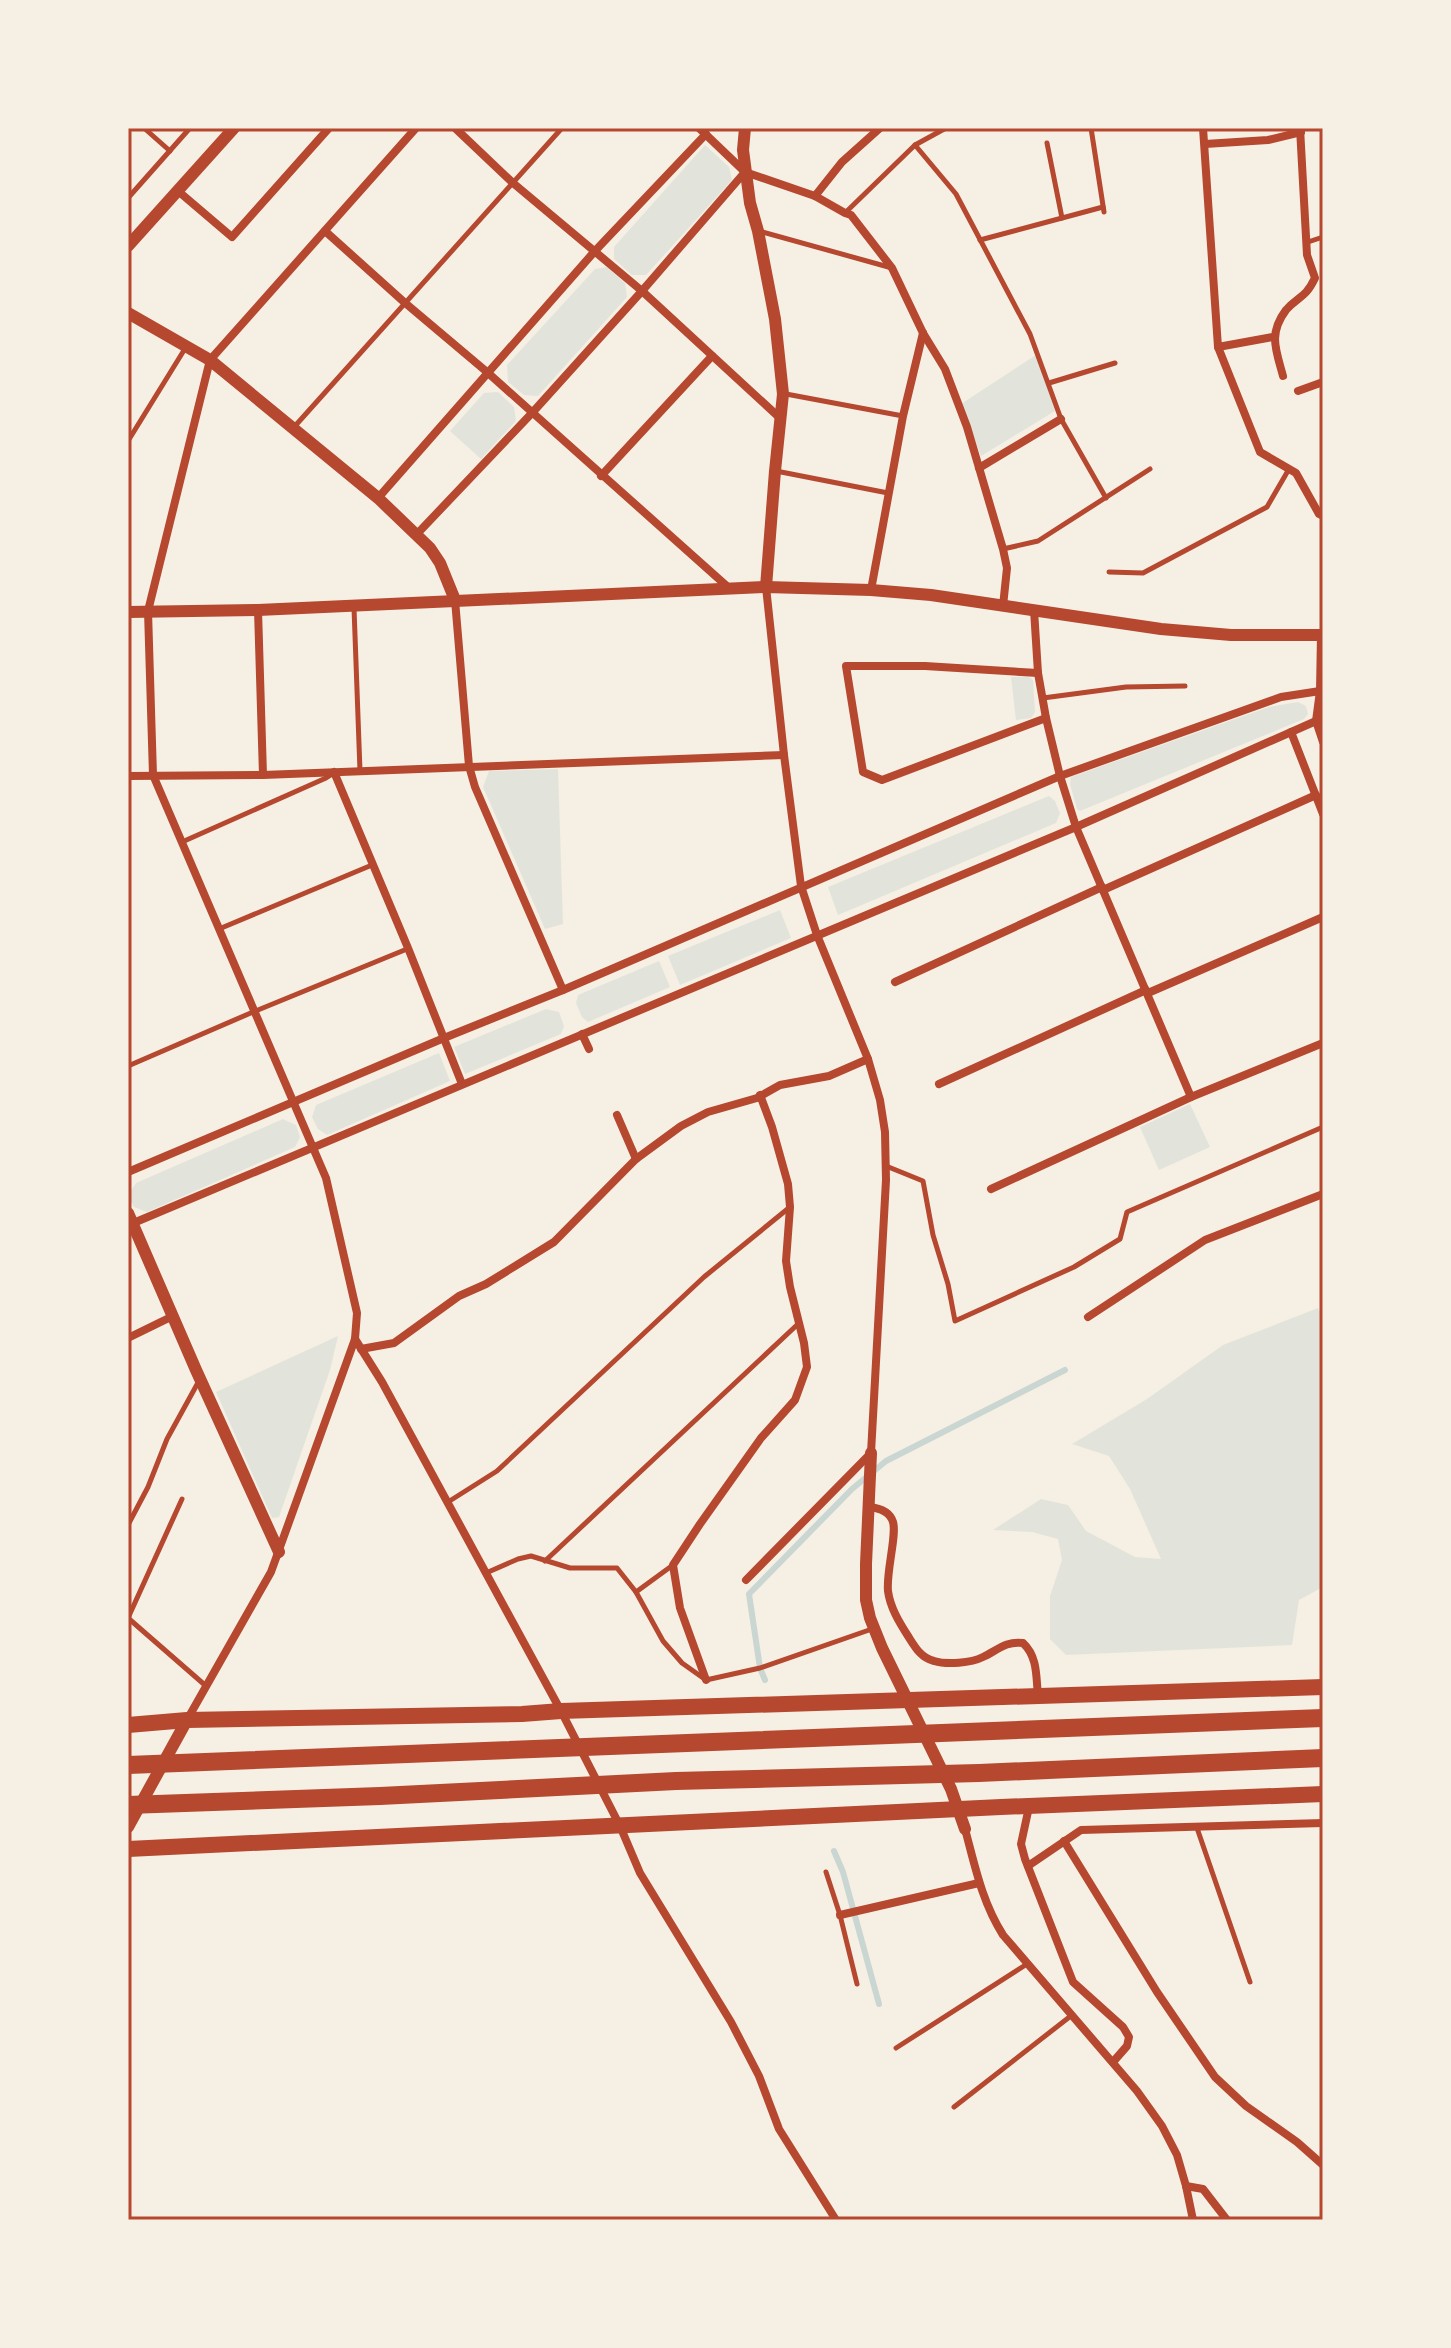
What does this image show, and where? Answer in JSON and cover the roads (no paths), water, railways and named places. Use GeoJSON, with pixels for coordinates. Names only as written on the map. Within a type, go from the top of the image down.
{"type":"FeatureCollection","features":[{"type":"Feature","properties":{"kind":"highway"},"geometry":{"type":"LineString","coordinates":[[128,1725],[183,1727],[561,1711],[1323,1687]]}},
{"type":"Feature","properties":{"kind":"highway"},"geometry":{"type":"LineString","coordinates":[[128,1765],[1323,1718]]}},
{"type":"Feature","properties":{"kind":"highway"},"geometry":{"type":"LineString","coordinates":[[128,1805],[1323,1758]]}},
{"type":"Feature","properties":{"kind":"highway"},"geometry":{"type":"LineString","coordinates":[[128,1849],[1323,1794]]}},
{"type":"Feature","properties":{"kind":"street"},"geometry":{"type":"LineString","coordinates":[[128,246],[234,128]]}},
{"type":"Feature","properties":{"kind":"street"},"geometry":{"type":"LineString","coordinates":[[178,191],[232,237],[329,128]]}},
{"type":"Feature","properties":{"kind":"street"},"geometry":{"type":"LineString","coordinates":[[128,1827],[271,1572],[355,1339],[357,1313],[326,1178],[153,775],[148,611],[210,360],[416,128]]}},
{"type":"Feature","properties":{"kind":"street"},"geometry":{"type":"LineString","coordinates":[[455,128],[513,183],[642,291],[781,419]]}},
{"type":"Feature","properties":{"kind":"street"},"geometry":{"type":"LineString","coordinates":[[745,128],[745,172],[775,319],[783,394],[766,587],[801,886],[817,935],[868,1059],[882,1115],[886,1166],[866,1600],[874,1628],[951,1789],[992,1918],[1027,1964],[1113,2062],[1162,2126],[1177,2155],[1193,2220]]}},
{"type":"Feature","properties":{"kind":"street"},"geometry":{"type":"LineString","coordinates":[[815,196],[842,162],[880,128]]}},
{"type":"Feature","properties":{"kind":"street"},"geometry":{"type":"LineString","coordinates":[[1203,128],[1218,347],[1260,452],[1296,473],[1323,516]]}},
{"type":"Feature","properties":{"kind":"street"},"geometry":{"type":"LineString","coordinates":[[1205,144],[1268,140],[1301,130],[1307,255],[1315,278],[1308,293],[1287,310],[1273,337],[1283,376]]}},
{"type":"Feature","properties":{"kind":"street"},"geometry":{"type":"LineString","coordinates":[[378,498],[702,131],[745,172],[815,196],[851,215],[892,268],[923,333],[945,369],[967,427],[1007,568],[1003,606]]}},
{"type":"Feature","properties":{"kind":"street"},"geometry":{"type":"LineString","coordinates":[[417,534],[532,413],[745,172]]}},
{"type":"Feature","properties":{"kind":"street"},"geometry":{"type":"LineString","coordinates":[[325,231],[732,590]]}},
{"type":"Feature","properties":{"kind":"street"},"geometry":{"type":"LineString","coordinates":[[128,313],[210,360],[294,427],[417,534],[440,563],[455,600],[469,766],[475,787],[563,990]]}},
{"type":"Feature","properties":{"kind":"street"},"geometry":{"type":"LineString","coordinates":[[871,590],[903,416],[923,333]]}},
{"type":"Feature","properties":{"kind":"street"},"geometry":{"type":"LineString","coordinates":[[1218,347],[1273,337]]}},
{"type":"Feature","properties":{"kind":"street"},"geometry":{"type":"LineString","coordinates":[[601,476],[712,356]]}},
{"type":"Feature","properties":{"kind":"street"},"geometry":{"type":"LineString","coordinates":[[1298,391],[1323,382]]}},
{"type":"Feature","properties":{"kind":"street"},"geometry":{"type":"LineString","coordinates":[[979,468],[1061,419]]}},
{"type":"Feature","properties":{"kind":"street"},"geometry":{"type":"LineString","coordinates":[[128,612],[258,610],[766,587],[871,590],[1161,629],[1231,635],[1322,635],[1316,721],[1323,742]]}},
{"type":"Feature","properties":{"kind":"street"},"geometry":{"type":"LineString","coordinates":[[258,610],[263,775]]}},
{"type":"Feature","properties":{"kind":"street"},"geometry":{"type":"LineString","coordinates":[[1034,610],[1042,698],[1060,776],[1076,827],[1191,1097]]}},
{"type":"Feature","properties":{"kind":"street"},"geometry":{"type":"LineString","coordinates":[[1038,673],[925,666],[846,666],[863,772],[882,780],[1046,718]]}},
{"type":"Feature","properties":{"kind":"street"},"geometry":{"type":"LineString","coordinates":[[128,1172],[563,990],[1060,776],[1281,697],[1320,691]]}},
{"type":"Feature","properties":{"kind":"street"},"geometry":{"type":"LineString","coordinates":[[279,1552],[130,1221],[312,1148],[1076,827],[1316,721]]}},
{"type":"Feature","properties":{"kind":"street"},"geometry":{"type":"LineString","coordinates":[[1291,732],[1323,814]]}},
{"type":"Feature","properties":{"kind":"street"},"geometry":{"type":"LineString","coordinates":[[128,776],[263,775],[784,755]]}},
{"type":"Feature","properties":{"kind":"street"},"geometry":{"type":"LineString","coordinates":[[334,772],[462,1084]]}},
{"type":"Feature","properties":{"kind":"street"},"geometry":{"type":"LineString","coordinates":[[895,982],[1316,795]]}},
{"type":"Feature","properties":{"kind":"street"},"geometry":{"type":"LineString","coordinates":[[939,1084],[1323,917]]}},
{"type":"Feature","properties":{"kind":"street"},"geometry":{"type":"LineString","coordinates":[[582,1034],[589,1049]]}},
{"type":"Feature","properties":{"kind":"street"},"geometry":{"type":"LineString","coordinates":[[991,1189],[1191,1097],[1323,1043]]}},
{"type":"Feature","properties":{"kind":"street"},"geometry":{"type":"LineString","coordinates":[[361,1349],[394,1343],[459,1296],[486,1284],[554,1242],[636,1159],[693,1119],[780,1085],[829,1076],[868,1059]]}},
{"type":"Feature","properties":{"kind":"street"},"geometry":{"type":"LineString","coordinates":[[706,1680],[680,1608],[673,1565],[761,1438],[795,1400],[807,1367],[786,1261],[790,1207],[785,1173],[760,1095]]}},
{"type":"Feature","properties":{"kind":"street"},"geometry":{"type":"LineString","coordinates":[[617,1115],[636,1159]]}},
{"type":"Feature","properties":{"kind":"street"},"geometry":{"type":"LineString","coordinates":[[1088,1317],[1205,1240],[1323,1194]]}},
{"type":"Feature","properties":{"kind":"street"},"geometry":{"type":"LineString","coordinates":[[128,1338],[173,1316]]}},
{"type":"Feature","properties":{"kind":"street"},"geometry":{"type":"LineString","coordinates":[[355,1339],[382,1382],[561,1711],[620,1826],[640,1873],[731,2022],[759,2076],[779,2129],[836,2220]]}},
{"type":"Feature","properties":{"kind":"street"},"geometry":{"type":"LineString","coordinates":[[746,1580],[871,1453]]}},
{"type":"Feature","properties":{"kind":"street"},"geometry":{"type":"LineString","coordinates":[[869,1507],[888,1513],[894,1523],[888,1573],[891,1604],[920,1653],[932,1661],[973,1660],[1006,1644],[1023,1643],[1031,1651],[1035,1662],[1038,1696]]}},
{"type":"Feature","properties":{"kind":"street"},"geometry":{"type":"LineString","coordinates":[[1029,1806],[1021,1844],[1073,1982],[1128,2032],[1127,2046],[1113,2062]]}},
{"type":"Feature","properties":{"kind":"street"},"geometry":{"type":"LineString","coordinates":[[1028,1866],[1081,1830],[1323,1823]]}},
{"type":"Feature","properties":{"kind":"street"},"geometry":{"type":"LineString","coordinates":[[1064,1841],[1157,1992],[1215,2077],[1246,2106],[1297,2142],[1323,2165]]}},
{"type":"Feature","properties":{"kind":"street"},"geometry":{"type":"LineString","coordinates":[[840,1915],[979,1883]]}},
{"type":"Feature","properties":{"kind":"street"},"geometry":{"type":"LineString","coordinates":[[1186,2186],[1203,2189],[1227,2220]]}},
{"type":"Feature","properties":{"kind":"lane"},"geometry":{"type":"LineString","coordinates":[[144,128],[170,151]]}},
{"type":"Feature","properties":{"kind":"lane"},"geometry":{"type":"LineString","coordinates":[[128,198],[190,128]]}},
{"type":"Feature","properties":{"kind":"lane"},"geometry":{"type":"LineString","coordinates":[[294,427],[562,128]]}},
{"type":"Feature","properties":{"kind":"lane"},"geometry":{"type":"LineString","coordinates":[[845,213],[915,145],[946,128]]}},
{"type":"Feature","properties":{"kind":"lane"},"geometry":{"type":"LineString","coordinates":[[980,240],[1104,210],[1091,128]]}},
{"type":"Feature","properties":{"kind":"lane"},"geometry":{"type":"LineString","coordinates":[[1047,143],[1062,218]]}},
{"type":"Feature","properties":{"kind":"lane"},"geometry":{"type":"LineString","coordinates":[[915,145],[956,194],[1030,334],[1061,419],[1106,498]]}},
{"type":"Feature","properties":{"kind":"lane"},"geometry":{"type":"LineString","coordinates":[[758,231],[892,268]]}},
{"type":"Feature","properties":{"kind":"lane"},"geometry":{"type":"LineString","coordinates":[[1308,242],[1323,237]]}},
{"type":"Feature","properties":{"kind":"lane"},"geometry":{"type":"LineString","coordinates":[[128,441],[186,347]]}},
{"type":"Feature","properties":{"kind":"lane"},"geometry":{"type":"LineString","coordinates":[[1049,383],[1115,363]]}},
{"type":"Feature","properties":{"kind":"lane"},"geometry":{"type":"LineString","coordinates":[[783,394],[903,416]]}},
{"type":"Feature","properties":{"kind":"lane"},"geometry":{"type":"LineString","coordinates":[[1003,549],[1038,541],[1150,469]]}},
{"type":"Feature","properties":{"kind":"lane"},"geometry":{"type":"LineString","coordinates":[[1109,572],[1143,573],[1267,507],[1289,469]]}},
{"type":"Feature","properties":{"kind":"lane"},"geometry":{"type":"LineString","coordinates":[[775,471],[888,493]]}},
{"type":"Feature","properties":{"kind":"lane"},"geometry":{"type":"LineString","coordinates":[[354,606],[360,771]]}},
{"type":"Feature","properties":{"kind":"lane"},"geometry":{"type":"LineString","coordinates":[[1042,698],[1126,687],[1185,686]]}},
{"type":"Feature","properties":{"kind":"lane"},"geometry":{"type":"LineString","coordinates":[[182,842],[334,772]]}},
{"type":"Feature","properties":{"kind":"lane"},"geometry":{"type":"LineString","coordinates":[[219,930],[373,865]]}},
{"type":"Feature","properties":{"kind":"lane"},"geometry":{"type":"LineString","coordinates":[[128,1066],[408,948]]}},
{"type":"Feature","properties":{"kind":"lane"},"geometry":{"type":"LineString","coordinates":[[886,1166],[923,1181],[955,1321],[1074,1267],[1120,1239],[1127,1212],[1323,1127]]}},
{"type":"Feature","properties":{"kind":"lane"},"geometry":{"type":"LineString","coordinates":[[447,1502],[497,1471],[704,1277],[790,1207]]}},
{"type":"Feature","properties":{"kind":"lane"},"geometry":{"type":"LineString","coordinates":[[545,1561],[798,1323]]}},
{"type":"Feature","properties":{"kind":"lane"},"geometry":{"type":"LineString","coordinates":[[128,1525],[148,1487],[167,1439],[200,1378]]}},
{"type":"Feature","properties":{"kind":"lane"},"geometry":{"type":"LineString","coordinates":[[182,1499],[128,1618],[207,1687]]}},
{"type":"Feature","properties":{"kind":"lane"},"geometry":{"type":"LineString","coordinates":[[486,1573],[531,1556],[570,1568],[617,1568],[636,1592],[663,1641],[682,1663],[706,1680],[760,1668],[874,1628]]}},
{"type":"Feature","properties":{"kind":"lane"},"geometry":{"type":"LineString","coordinates":[[636,1592],[673,1565]]}},
{"type":"Feature","properties":{"kind":"lane"},"geometry":{"type":"LineString","coordinates":[[1197,1828],[1250,1982]]}},
{"type":"Feature","properties":{"kind":"lane"},"geometry":{"type":"LineString","coordinates":[[826,1872],[857,1984]]}},
{"type":"Feature","properties":{"kind":"lane"},"geometry":{"type":"LineString","coordinates":[[896,2048],[1027,1964]]}},
{"type":"Feature","properties":{"kind":"lane"},"geometry":{"type":"LineString","coordinates":[[954,2107],[1072,2015]]}},
{"type":"Feature","properties":{"kind":"waterway"},"geometry":{"type":"LineString","coordinates":[[765,1680],[760,1668],[749,1594],[852,1489],[886,1461],[1065,1370]]}},
{"type":"Feature","properties":{"kind":"waterway"},"geometry":{"type":"LineString","coordinates":[[834,1851],[843,1872],[879,2004]]}}]}
